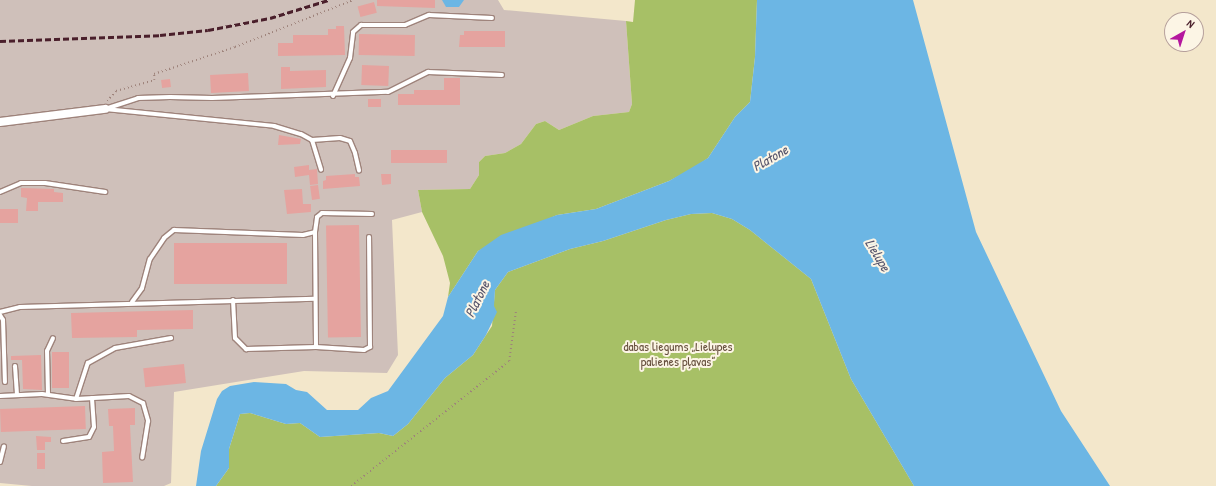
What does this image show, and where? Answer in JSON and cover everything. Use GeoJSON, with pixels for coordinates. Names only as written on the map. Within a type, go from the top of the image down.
{"type":"FeatureCollection","features":[{"type":"Feature","properties":{"kind":"street"},"geometry":{"type":"LineString","coordinates":[[0,122],[105,109]]}},
{"type":"Feature","properties":{"kind":"lane"},"geometry":{"type":"LineString","coordinates":[[333,96],[350,58],[353,32],[361,24],[405,25],[429,15],[492,18]]}},
{"type":"Feature","properties":{"kind":"lane"},"geometry":{"type":"LineString","coordinates":[[105,109],[138,98],[333,96],[388,92],[428,72],[502,75]]}},
{"type":"Feature","properties":{"kind":"lane"},"geometry":{"type":"LineString","coordinates":[[105,109],[274,126],[301,134],[312,140],[340,138],[350,141],[355,153],[359,171]]}},
{"type":"Feature","properties":{"kind":"lane"},"geometry":{"type":"LineString","coordinates":[[312,140],[321,170]]}},
{"type":"Feature","properties":{"kind":"lane"},"geometry":{"type":"LineString","coordinates":[[0,192],[21,184],[45,183],[105,192]]}},
{"type":"Feature","properties":{"kind":"lane"},"geometry":{"type":"LineString","coordinates":[[316,347],[315,232],[317,217],[322,213],[372,214]]}},
{"type":"Feature","properties":{"kind":"lane"},"geometry":{"type":"LineString","coordinates":[[132,302],[142,288],[150,259],[164,238],[174,230],[303,235],[315,232]]}},
{"type":"Feature","properties":{"kind":"lane"},"geometry":{"type":"LineString","coordinates":[[233,300],[235,338],[246,350],[316,347],[364,350],[370,347],[369,237]]}},
{"type":"Feature","properties":{"kind":"lane"},"geometry":{"type":"LineString","coordinates":[[0,312],[20,307],[132,302],[315,299]]}},
{"type":"Feature","properties":{"kind":"lane"},"geometry":{"type":"LineString","coordinates":[[0,316],[3,320],[5,382]]}},
{"type":"Feature","properties":{"kind":"lane"},"geometry":{"type":"LineString","coordinates":[[48,394],[47,351],[53,338]]}},
{"type":"Feature","properties":{"kind":"lane"},"geometry":{"type":"LineString","coordinates":[[76,399],[88,363],[115,348],[170,338]]}},
{"type":"Feature","properties":{"kind":"lane"},"geometry":{"type":"LineString","coordinates":[[15,366],[17,395]]}},
{"type":"Feature","properties":{"kind":"lane"},"geometry":{"type":"LineString","coordinates":[[0,396],[48,394],[76,399],[129,396],[143,403],[148,421],[142,458]]}},
{"type":"Feature","properties":{"kind":"lane"},"geometry":{"type":"LineString","coordinates":[[63,441],[89,437],[94,427],[92,398]]}},
{"type":"Feature","properties":{"kind":"lane"},"geometry":{"type":"LineString","coordinates":[[0,462],[4,446]]}},
{"type":"Feature","properties":{"kind":"path"},"geometry":{"type":"LineString","coordinates":[[105,109],[108,97],[116,91],[154,80],[154,74],[235,47],[353,0]]}},
{"type":"Feature","properties":{"kind":"path"},"geometry":{"type":"LineString","coordinates":[[351,486],[509,362],[516,309]]}},
{"type":"Feature","properties":{"kind":"shaded area"},"geometry":{"type":"Polygon","coordinates":[[[0,0],[498,0],[504,10],[626,21],[632,104],[629,112],[593,116],[559,130],[545,121],[536,124],[521,144],[505,153],[485,156],[479,162],[479,175],[470,189],[418,190],[422,212],[392,220],[398,355],[387,373],[304,371],[174,392],[171,483],[164,486],[32,486],[0,483],[0,0]]]}},
{"type":"Feature","properties":{"kind":"green space"},"geometry":{"type":"Polygon","coordinates":[[[635,0],[757,0],[755,57],[750,102],[735,117],[708,158],[694,168],[669,181],[596,209],[557,215],[478,251],[448,297],[450,283],[443,256],[422,212],[418,190],[470,189],[479,175],[479,162],[485,156],[505,153],[521,144],[536,124],[545,121],[559,130],[593,116],[629,112],[632,104],[626,21],[633,22],[635,0]]]}},
{"type":"Feature","properties":{"kind":"green space","name":"dabas liegums „Lielupes palienes pļavas”"},"geometry":{"type":"Polygon","coordinates":[[[712,213],[732,219],[750,230],[811,279],[851,379],[914,486],[216,486],[229,468],[229,449],[240,414],[250,413],[286,424],[300,423],[320,437],[379,433],[393,436],[408,424],[445,378],[473,355],[492,326],[495,290],[508,272],[570,249],[603,241],[666,220],[691,214],[712,213]]]}},
{"type":"Feature","properties":{"kind":"water"},"geometry":{"type":"Polygon","coordinates":[[[442,0],[464,0],[459,7],[446,7],[442,0]]]}},
{"type":"Feature","properties":{"kind":"water"},"geometry":{"type":"Polygon","coordinates":[[[757,0],[913,0],[976,232],[1061,411],[1110,486],[914,486],[851,379],[811,279],[750,230],[732,219],[712,213],[691,214],[666,220],[603,241],[570,249],[508,272],[495,290],[494,306],[497,312],[486,335],[473,355],[445,378],[408,424],[393,436],[379,433],[320,437],[300,423],[286,424],[250,413],[240,414],[229,449],[229,468],[216,486],[196,486],[201,451],[217,399],[222,391],[230,386],[254,382],[286,384],[296,390],[307,392],[327,410],[358,410],[371,398],[388,391],[443,316],[448,297],[478,251],[501,235],[557,215],[596,209],[669,181],[708,158],[735,117],[750,102],[755,57],[757,0]]]}},
{"type":"Feature","properties":{"kind":"building"},"geometry":{"type":"Polygon","coordinates":[[[377,0],[435,0],[435,8],[377,6],[377,0]]]}},
{"type":"Feature","properties":{"kind":"building"},"geometry":{"type":"Polygon","coordinates":[[[374,2],[377,13],[360,17],[358,6],[374,2]]]}},
{"type":"Feature","properties":{"kind":"building"},"geometry":{"type":"Polygon","coordinates":[[[336,26],[344,26],[345,55],[278,56],[278,43],[293,43],[293,35],[328,35],[328,29],[336,29],[336,26]]]}},
{"type":"Feature","properties":{"kind":"building"},"geometry":{"type":"Polygon","coordinates":[[[464,31],[505,31],[505,47],[459,47],[460,35],[464,35],[464,31]]]}},
{"type":"Feature","properties":{"kind":"building"},"geometry":{"type":"Polygon","coordinates":[[[359,34],[415,35],[415,56],[359,55],[359,34]]]}},
{"type":"Feature","properties":{"kind":"building"},"geometry":{"type":"Polygon","coordinates":[[[362,65],[389,66],[388,86],[361,85],[362,65]]]}},
{"type":"Feature","properties":{"kind":"building"},"geometry":{"type":"Polygon","coordinates":[[[281,67],[290,67],[290,71],[326,70],[326,87],[281,89],[281,67]]]}},
{"type":"Feature","properties":{"kind":"building"},"geometry":{"type":"Polygon","coordinates":[[[248,73],[249,91],[211,93],[210,75],[248,73]]]}},
{"type":"Feature","properties":{"kind":"building"},"geometry":{"type":"Polygon","coordinates":[[[444,78],[460,78],[460,105],[398,105],[398,94],[414,94],[414,90],[444,90],[444,78]]]}},
{"type":"Feature","properties":{"kind":"building"},"geometry":{"type":"Polygon","coordinates":[[[170,79],[171,87],[162,88],[161,80],[170,79]]]}},
{"type":"Feature","properties":{"kind":"building"},"geometry":{"type":"Polygon","coordinates":[[[368,99],[381,99],[381,107],[368,107],[368,99]]]}},
{"type":"Feature","properties":{"kind":"building"},"geometry":{"type":"Polygon","coordinates":[[[279,135],[301,139],[300,144],[278,145],[279,135]]]}},
{"type":"Feature","properties":{"kind":"building"},"geometry":{"type":"Polygon","coordinates":[[[391,150],[447,150],[447,163],[391,163],[391,150]]]}},
{"type":"Feature","properties":{"kind":"building"},"geometry":{"type":"Polygon","coordinates":[[[309,165],[309,170],[317,169],[318,184],[310,185],[309,175],[295,177],[294,167],[309,165]]]}},
{"type":"Feature","properties":{"kind":"building"},"geometry":{"type":"Polygon","coordinates":[[[355,174],[355,177],[359,177],[360,186],[323,189],[323,181],[326,180],[326,176],[355,174]]]}},
{"type":"Feature","properties":{"kind":"building"},"geometry":{"type":"Polygon","coordinates":[[[381,174],[391,174],[391,184],[382,185],[381,174]]]}},
{"type":"Feature","properties":{"kind":"building"},"geometry":{"type":"Polygon","coordinates":[[[318,185],[320,199],[312,200],[310,186],[318,185]]]}},
{"type":"Feature","properties":{"kind":"building"},"geometry":{"type":"Polygon","coordinates":[[[21,188],[54,189],[54,192],[63,193],[63,202],[38,202],[38,211],[26,211],[27,198],[21,197],[21,188]]]}},
{"type":"Feature","properties":{"kind":"building"},"geometry":{"type":"Polygon","coordinates":[[[302,189],[303,204],[311,204],[311,212],[287,214],[284,190],[302,189]]]}},
{"type":"Feature","properties":{"kind":"building"},"geometry":{"type":"Polygon","coordinates":[[[0,209],[18,209],[18,223],[0,223],[0,209]]]}},
{"type":"Feature","properties":{"kind":"building"},"geometry":{"type":"Polygon","coordinates":[[[359,225],[361,337],[328,338],[326,226],[359,225]]]}},
{"type":"Feature","properties":{"kind":"building"},"geometry":{"type":"Polygon","coordinates":[[[174,243],[287,243],[287,284],[174,284],[174,243]]]}},
{"type":"Feature","properties":{"kind":"building"},"geometry":{"type":"Polygon","coordinates":[[[193,310],[193,329],[137,330],[137,337],[72,338],[71,313],[193,310]]]}},
{"type":"Feature","properties":{"kind":"building"},"geometry":{"type":"Polygon","coordinates":[[[52,352],[69,352],[69,388],[52,388],[52,352]]]}},
{"type":"Feature","properties":{"kind":"building"},"geometry":{"type":"Polygon","coordinates":[[[41,355],[42,390],[23,389],[22,360],[11,360],[11,356],[41,355]]]}},
{"type":"Feature","properties":{"kind":"building"},"geometry":{"type":"Polygon","coordinates":[[[184,364],[186,383],[145,387],[143,368],[184,364]]]}},
{"type":"Feature","properties":{"kind":"building"},"geometry":{"type":"Polygon","coordinates":[[[85,406],[86,429],[1,432],[0,409],[85,406]]]}},
{"type":"Feature","properties":{"kind":"building"},"geometry":{"type":"Polygon","coordinates":[[[135,408],[135,425],[130,425],[133,482],[103,483],[102,452],[114,451],[113,426],[109,426],[108,409],[135,408]]]}},
{"type":"Feature","properties":{"kind":"building"},"geometry":{"type":"Polygon","coordinates":[[[36,436],[51,437],[51,442],[45,442],[45,450],[37,450],[36,436]]]}},
{"type":"Feature","properties":{"kind":"building"},"geometry":{"type":"Polygon","coordinates":[[[37,453],[45,453],[45,469],[37,469],[37,453]]]}},
{"type":"Feature","properties":{"kind":"railway"},"geometry":{"type":"LineString","coordinates":[[0,41],[160,35],[208,30],[270,18],[328,0]]}},
{"type":"Feature","properties":{"kind":"water label","name":"Platone"},"geometry":{"type":"Point","coordinates":[770,158]}},
{"type":"Feature","properties":{"kind":"water label","name":"Lielupe"},"geometry":{"type":"Point","coordinates":[878,255]}},
{"type":"Feature","properties":{"kind":"water label","name":"Platone"},"geometry":{"type":"Point","coordinates":[477,299]}}]}
